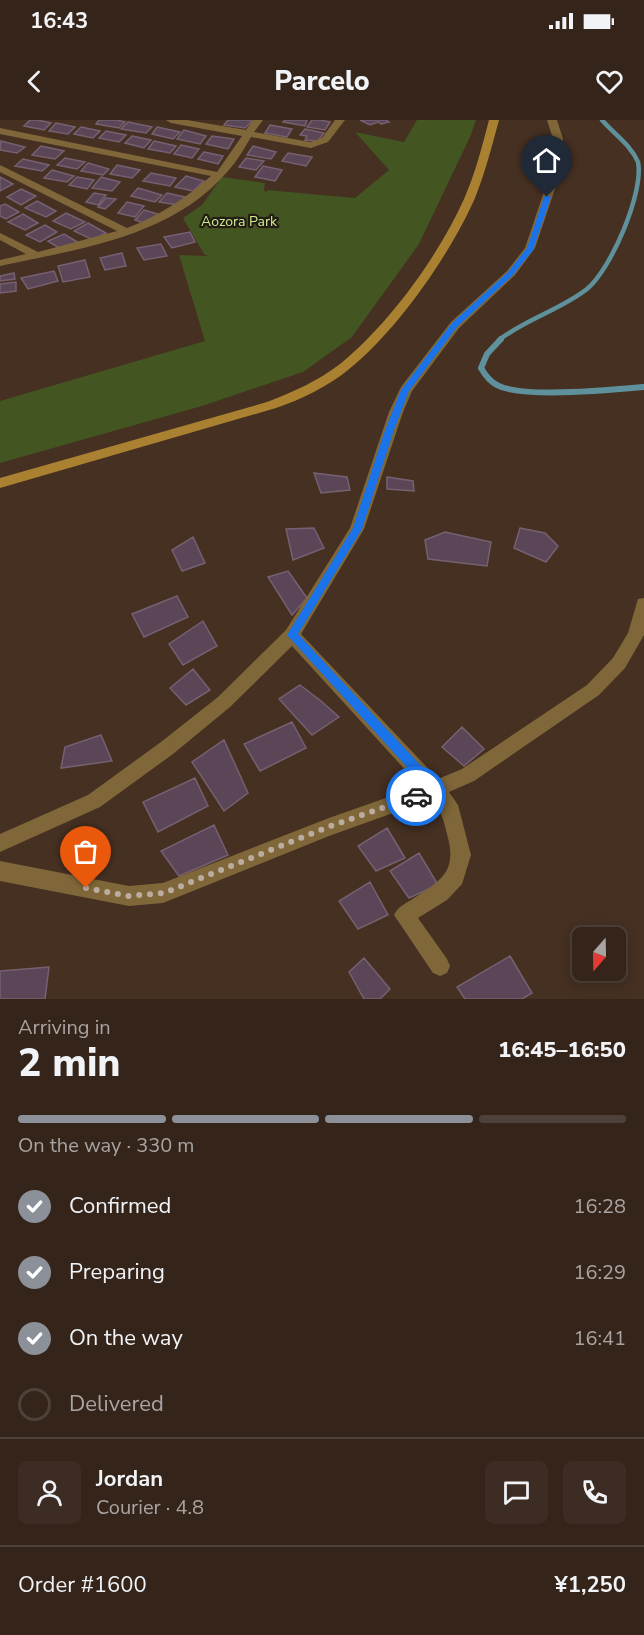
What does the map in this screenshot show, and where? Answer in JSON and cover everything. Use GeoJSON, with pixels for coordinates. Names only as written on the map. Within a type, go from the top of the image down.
{"type":"FeatureCollection","features":[{"type":"Feature","properties":{"kind":"street"},"geometry":{"type":"LineString","coordinates":[[171,120],[311,145],[325,140],[340,120]]}},
{"type":"Feature","properties":{"kind":"street"},"geometry":{"type":"LineString","coordinates":[[0,263],[144,227],[181,206],[219,175],[258,120]]}},
{"type":"Feature","properties":{"kind":"street"},"geometry":{"type":"LineString","coordinates":[[0,483],[269,407],[326,380],[356,358],[376,338],[435,258],[464,210],[479,175],[494,120]]}},
{"type":"Feature","properties":{"kind":"street"},"geometry":{"type":"LineString","coordinates":[[0,843],[94,801],[167,748],[224,702],[292,635],[357,529],[385,444],[406,390],[454,325],[511,273],[530,249],[557,168],[558,139],[552,120]]}},
{"type":"Feature","properties":{"kind":"street"},"geometry":{"type":"LineString","coordinates":[[0,131],[219,175]]}},
{"type":"Feature","properties":{"kind":"street"},"geometry":{"type":"LineString","coordinates":[[0,168],[127,232]]}},
{"type":"Feature","properties":{"kind":"street"},"geometry":{"type":"LineString","coordinates":[[0,236],[36,255]]}},
{"type":"Feature","properties":{"kind":"street"},"geometry":{"type":"LineString","coordinates":[[0,871],[129,896],[164,893],[328,827],[435,789],[468,775],[593,690],[619,663],[636,635],[644,604]]}},
{"type":"Feature","properties":{"kind":"street"},"geometry":{"type":"LineString","coordinates":[[292,635],[449,805],[462,855],[454,877],[440,893],[404,915],[440,966]]}},
{"type":"Feature","properties":{"kind":"green space","name":"Aozora Park"},"geometry":{"type":"Polygon","coordinates":[[[417,120],[476,120],[419,244],[352,337],[303,372],[202,406],[0,463],[0,401],[205,341],[179,255],[208,256],[204,254],[183,218],[202,205],[222,177],[265,183],[264,190],[267,193],[267,190],[355,198],[389,170],[355,132],[404,142],[417,120]]]}},
{"type":"Feature","properties":{"kind":"building"},"geometry":{"type":"Polygon","coordinates":[[[30,120],[51,123],[44,130],[24,126],[30,120]]]}},
{"type":"Feature","properties":{"kind":"building"},"geometry":{"type":"Polygon","coordinates":[[[99,120],[125,122],[119,128],[96,124],[99,120]]]}},
{"type":"Feature","properties":{"kind":"building"},"geometry":{"type":"Polygon","coordinates":[[[228,120],[252,121],[245,128],[224,125],[228,120]]]}},
{"type":"Feature","properties":{"kind":"building"},"geometry":{"type":"Polygon","coordinates":[[[285,120],[307,120],[305,126],[283,122],[285,120]]]}},
{"type":"Feature","properties":{"kind":"building"},"geometry":{"type":"Polygon","coordinates":[[[312,120],[330,122],[325,130],[307,127],[312,120]]]}},
{"type":"Feature","properties":{"kind":"building"},"geometry":{"type":"Polygon","coordinates":[[[360,120],[386,120],[389,122],[370,125],[360,120]]]}},
{"type":"Feature","properties":{"kind":"building"},"geometry":{"type":"Polygon","coordinates":[[[128,122],[152,127],[146,133],[121,129],[128,122]]]}},
{"type":"Feature","properties":{"kind":"building"},"geometry":{"type":"Polygon","coordinates":[[[56,123],[75,127],[68,134],[49,131],[56,123]]]}},
{"type":"Feature","properties":{"kind":"building"},"geometry":{"type":"Polygon","coordinates":[[[270,125],[292,129],[287,137],[265,133],[270,125]]]}},
{"type":"Feature","properties":{"kind":"building"},"geometry":{"type":"Polygon","coordinates":[[[81,127],[100,131],[93,138],[74,134],[81,127]]]}},
{"type":"Feature","properties":{"kind":"building"},"geometry":{"type":"Polygon","coordinates":[[[157,127],[180,132],[173,139],[152,134],[157,127]]]}},
{"type":"Feature","properties":{"kind":"building"},"geometry":{"type":"Polygon","coordinates":[[[305,129],[324,133],[318,141],[305,140],[307,136],[300,135],[305,129]]]}},
{"type":"Feature","properties":{"kind":"building"},"geometry":{"type":"Polygon","coordinates":[[[184,130],[206,136],[200,144],[177,139],[184,130]]]}},
{"type":"Feature","properties":{"kind":"building"},"geometry":{"type":"Polygon","coordinates":[[[106,131],[126,135],[119,142],[99,138],[106,131]]]}},
{"type":"Feature","properties":{"kind":"building"},"geometry":{"type":"Polygon","coordinates":[[[132,136],[151,140],[144,148],[125,143],[132,136]]]}},
{"type":"Feature","properties":{"kind":"building"},"geometry":{"type":"Polygon","coordinates":[[[212,136],[234,139],[228,149],[206,144],[212,136]]]}},
{"type":"Feature","properties":{"kind":"building"},"geometry":{"type":"Polygon","coordinates":[[[1,141],[25,147],[17,153],[0,150],[1,141]]]}},
{"type":"Feature","properties":{"kind":"building"},"geometry":{"type":"Polygon","coordinates":[[[154,141],[176,146],[170,153],[148,149],[154,141]]]}},
{"type":"Feature","properties":{"kind":"building"},"geometry":{"type":"Polygon","coordinates":[[[181,145],[199,149],[192,158],[174,154],[181,145]]]}},
{"type":"Feature","properties":{"kind":"building"},"geometry":{"type":"Polygon","coordinates":[[[41,146],[64,151],[55,159],[32,155],[41,146]]]}},
{"type":"Feature","properties":{"kind":"building"},"geometry":{"type":"Polygon","coordinates":[[[253,146],[276,152],[271,159],[247,155],[253,146]]]}},
{"type":"Feature","properties":{"kind":"building"},"geometry":{"type":"Polygon","coordinates":[[[204,152],[223,156],[218,164],[198,159],[204,152]]]}},
{"type":"Feature","properties":{"kind":"building"},"geometry":{"type":"Polygon","coordinates":[[[288,153],[312,157],[306,166],[282,161],[288,153]]]}},
{"type":"Feature","properties":{"kind":"building"},"geometry":{"type":"Polygon","coordinates":[[[65,158],[85,162],[77,169],[57,165],[65,158]]]}},
{"type":"Feature","properties":{"kind":"building"},"geometry":{"type":"Polygon","coordinates":[[[246,158],[264,161],[256,170],[239,167],[246,158]]]}},
{"type":"Feature","properties":{"kind":"building"},"geometry":{"type":"Polygon","coordinates":[[[23,159],[49,165],[42,171],[15,166],[23,159]]]}},
{"type":"Feature","properties":{"kind":"building"},"geometry":{"type":"Polygon","coordinates":[[[88,163],[109,169],[103,175],[81,171],[88,163]]]}},
{"type":"Feature","properties":{"kind":"building"},"geometry":{"type":"Polygon","coordinates":[[[117,165],[140,170],[132,178],[110,174],[117,165]]]}},
{"type":"Feature","properties":{"kind":"building"},"geometry":{"type":"Polygon","coordinates":[[[263,166],[282,170],[275,181],[255,177],[263,166]]]}},
{"type":"Feature","properties":{"kind":"building"},"geometry":{"type":"Polygon","coordinates":[[[52,170],[74,176],[67,182],[44,178],[52,170]]]}},
{"type":"Feature","properties":{"kind":"building"},"geometry":{"type":"Polygon","coordinates":[[[151,173],[176,178],[170,186],[143,181],[151,173]]]}},
{"type":"Feature","properties":{"kind":"building"},"geometry":{"type":"Polygon","coordinates":[[[186,176],[204,181],[193,191],[175,187],[186,176]]]}},
{"type":"Feature","properties":{"kind":"building"},"geometry":{"type":"Polygon","coordinates":[[[0,177],[13,184],[0,191],[0,177]]]}},
{"type":"Feature","properties":{"kind":"building"},"geometry":{"type":"Polygon","coordinates":[[[77,177],[94,180],[87,189],[69,185],[77,177]]]}},
{"type":"Feature","properties":{"kind":"building"},"geometry":{"type":"Polygon","coordinates":[[[101,177],[120,182],[112,191],[92,188],[101,177]]]}},
{"type":"Feature","properties":{"kind":"building"},"geometry":{"type":"Polygon","coordinates":[[[138,188],[162,195],[155,202],[131,196],[138,188]]]}},
{"type":"Feature","properties":{"kind":"building"},"geometry":{"type":"Polygon","coordinates":[[[21,189],[36,196],[21,205],[7,197],[21,189]]]}},
{"type":"Feature","properties":{"kind":"building"},"geometry":{"type":"Polygon","coordinates":[[[94,193],[106,195],[98,205],[86,202],[94,193]]]}},
{"type":"Feature","properties":{"kind":"building"},"geometry":{"type":"Polygon","coordinates":[[[167,193],[185,197],[178,205],[159,202],[167,193]]]}},
{"type":"Feature","properties":{"kind":"building"},"geometry":{"type":"Polygon","coordinates":[[[106,198],[116,199],[105,209],[98,207],[106,198]]]}},
{"type":"Feature","properties":{"kind":"building"},"geometry":{"type":"Polygon","coordinates":[[[37,201],[56,211],[46,217],[25,208],[37,201]]]}},
{"type":"Feature","properties":{"kind":"building"},"geometry":{"type":"Polygon","coordinates":[[[127,202],[144,206],[135,217],[118,213],[127,202]]]}},
{"type":"Feature","properties":{"kind":"building"},"geometry":{"type":"Polygon","coordinates":[[[5,204],[19,212],[6,219],[0,216],[0,206],[5,204]]]}},
{"type":"Feature","properties":{"kind":"building"},"geometry":{"type":"Polygon","coordinates":[[[144,210],[158,214],[146,224],[135,220],[144,210]]]}},
{"type":"Feature","properties":{"kind":"building"},"geometry":{"type":"Polygon","coordinates":[[[66,213],[85,222],[71,229],[53,221],[66,213]]]}},
{"type":"Feature","properties":{"kind":"building"},"geometry":{"type":"Polygon","coordinates":[[[23,214],[38,223],[25,230],[8,222],[23,214]]]}},
{"type":"Feature","properties":{"kind":"building"},"geometry":{"type":"Polygon","coordinates":[[[88,223],[106,233],[93,240],[74,231],[88,223]]]}},
{"type":"Feature","properties":{"kind":"building"},"geometry":{"type":"Polygon","coordinates":[[[45,225],[57,232],[40,242],[26,235],[45,225]]]}},
{"type":"Feature","properties":{"kind":"building"},"geometry":{"type":"Polygon","coordinates":[[[190,232],[195,242],[172,248],[164,237],[190,232]]]}},
{"type":"Feature","properties":{"kind":"building"},"geometry":{"type":"Polygon","coordinates":[[[64,234],[79,243],[59,248],[48,241],[64,234]]]}},
{"type":"Feature","properties":{"kind":"building"},"geometry":{"type":"Polygon","coordinates":[[[161,244],[167,256],[144,260],[137,248],[161,244]]]}},
{"type":"Feature","properties":{"kind":"building"},"geometry":{"type":"Polygon","coordinates":[[[122,253],[126,266],[105,270],[100,258],[122,253]]]}},
{"type":"Feature","properties":{"kind":"building"},"geometry":{"type":"Polygon","coordinates":[[[85,260],[90,277],[63,282],[58,266],[85,260]]]}},
{"type":"Feature","properties":{"kind":"building"},"geometry":{"type":"Polygon","coordinates":[[[54,271],[58,281],[28,289],[21,278],[54,271]]]}},
{"type":"Feature","properties":{"kind":"building"},"geometry":{"type":"Polygon","coordinates":[[[14,273],[15,279],[0,281],[0,276],[14,273]]]}},
{"type":"Feature","properties":{"kind":"building"},"geometry":{"type":"Polygon","coordinates":[[[16,282],[16,291],[0,293],[0,284],[16,282]]]}},
{"type":"Feature","properties":{"kind":"building"},"geometry":{"type":"Polygon","coordinates":[[[314,473],[347,477],[350,490],[321,493],[314,473]]]}},
{"type":"Feature","properties":{"kind":"building"},"geometry":{"type":"Polygon","coordinates":[[[387,477],[413,481],[414,491],[387,489],[387,477]]]}},
{"type":"Feature","properties":{"kind":"building"},"geometry":{"type":"Polygon","coordinates":[[[314,528],[324,548],[293,560],[286,529],[314,528]]]}},
{"type":"Feature","properties":{"kind":"building"},"geometry":{"type":"Polygon","coordinates":[[[520,528],[545,533],[558,546],[546,562],[514,548],[520,528]]]}},
{"type":"Feature","properties":{"kind":"building"},"geometry":{"type":"Polygon","coordinates":[[[445,532],[491,542],[487,566],[428,559],[425,540],[445,532]]]}},
{"type":"Feature","properties":{"kind":"building"},"geometry":{"type":"Polygon","coordinates":[[[193,537],[205,563],[182,571],[172,550],[193,537]]]}},
{"type":"Feature","properties":{"kind":"building"},"geometry":{"type":"Polygon","coordinates":[[[288,571],[307,598],[292,615],[268,577],[288,571]]]}},
{"type":"Feature","properties":{"kind":"building"},"geometry":{"type":"Polygon","coordinates":[[[177,596],[188,617],[144,637],[132,614],[177,596]]]}},
{"type":"Feature","properties":{"kind":"building"},"geometry":{"type":"Polygon","coordinates":[[[203,621],[217,646],[183,665],[169,644],[203,621]]]}},
{"type":"Feature","properties":{"kind":"building"},"geometry":{"type":"Polygon","coordinates":[[[193,669],[210,690],[186,705],[170,688],[193,669]]]}},
{"type":"Feature","properties":{"kind":"building"},"geometry":{"type":"Polygon","coordinates":[[[300,685],[339,717],[312,735],[279,699],[300,685]]]}},
{"type":"Feature","properties":{"kind":"building"},"geometry":{"type":"Polygon","coordinates":[[[292,722],[306,748],[260,771],[244,744],[292,722]]]}},
{"type":"Feature","properties":{"kind":"building"},"geometry":{"type":"Polygon","coordinates":[[[462,727],[484,749],[464,766],[442,747],[462,727]]]}},
{"type":"Feature","properties":{"kind":"building"},"geometry":{"type":"Polygon","coordinates":[[[101,735],[112,761],[61,768],[65,747],[101,735]]]}},
{"type":"Feature","properties":{"kind":"building"},"geometry":{"type":"Polygon","coordinates":[[[224,740],[248,793],[224,811],[192,762],[224,740]]]}},
{"type":"Feature","properties":{"kind":"building"},"geometry":{"type":"Polygon","coordinates":[[[195,778],[208,806],[158,832],[143,802],[195,778]]]}},
{"type":"Feature","properties":{"kind":"building"},"geometry":{"type":"Polygon","coordinates":[[[214,825],[228,855],[179,876],[161,851],[214,825]]]}},
{"type":"Feature","properties":{"kind":"building"},"geometry":{"type":"Polygon","coordinates":[[[387,828],[405,858],[376,871],[358,846],[387,828]]]}},
{"type":"Feature","properties":{"kind":"building"},"geometry":{"type":"Polygon","coordinates":[[[419,853],[438,885],[409,898],[390,871],[419,853]]]}},
{"type":"Feature","properties":{"kind":"building"},"geometry":{"type":"Polygon","coordinates":[[[370,882],[388,915],[358,929],[339,901],[370,882]]]}},
{"type":"Feature","properties":{"kind":"building"},"geometry":{"type":"Polygon","coordinates":[[[510,956],[532,993],[522,999],[465,999],[457,987],[510,956]]]}},
{"type":"Feature","properties":{"kind":"building"},"geometry":{"type":"Polygon","coordinates":[[[364,958],[390,989],[380,999],[364,999],[349,972],[364,958]]]}},
{"type":"Feature","properties":{"kind":"building"},"geometry":{"type":"Polygon","coordinates":[[[49,967],[45,999],[0,999],[0,971],[49,967]]]}},
{"type":"Feature","properties":{"kind":"waterway"},"geometry":{"type":"LineString","coordinates":[[499,340],[587,289],[606,265],[624,230],[636,192],[639,176],[638,162],[627,145],[602,120]]}},
{"type":"Feature","properties":{"kind":"waterway"},"geometry":{"type":"LineString","coordinates":[[501,339],[487,354],[481,368],[497,385],[526,392],[546,393],[644,387]]}},
{"type":"Feature","properties":{"kind":"way so far"},"geometry":{"type":"LineString","coordinates":[[86,888],[129,896],[164,893],[328,827],[416,796]]}},
{"type":"Feature","properties":{"kind":"route"},"geometry":{"type":"LineString","coordinates":[[416,796],[435,789],[292,635],[357,529],[396,412],[406,390],[454,325],[511,273],[530,249],[547,197]]}}]}
